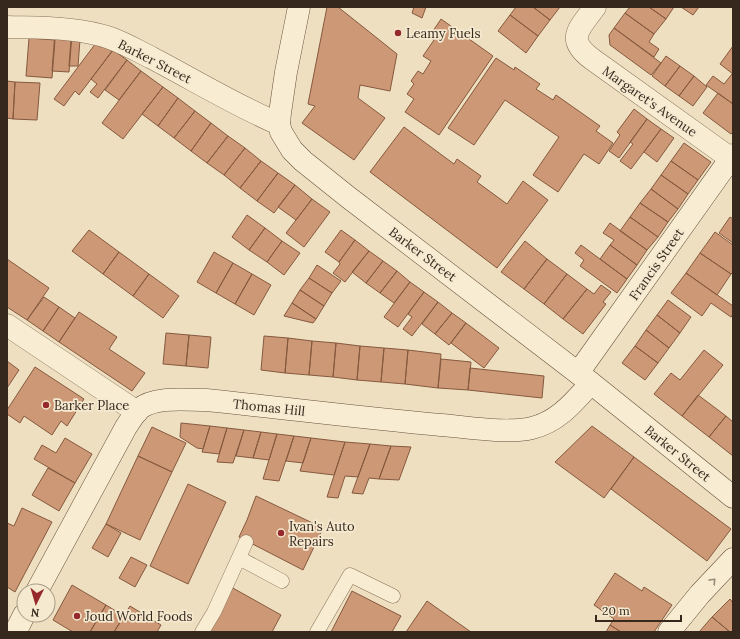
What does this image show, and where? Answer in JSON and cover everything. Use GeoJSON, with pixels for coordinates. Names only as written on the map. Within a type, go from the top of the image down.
{"type":"FeatureCollection","features":[{"type":"Feature","properties":{"kind":"street"},"geometry":{"type":"LineString","coordinates":[[279,124],[281,99],[299,7]]}},
{"type":"Feature","properties":{"kind":"street","name":"Margaret's Avenue"},"geometry":{"type":"LineString","coordinates":[[595,7],[582,25],[576,38],[578,47],[585,54],[732,156]]}},
{"type":"Feature","properties":{"kind":"street","name":"Barker Street"},"geometry":{"type":"LineString","coordinates":[[7,27],[66,30],[103,36],[124,44],[251,111],[279,124],[285,141],[303,161],[585,378],[733,497]]}},
{"type":"Feature","properties":{"kind":"street","name":"Francis Street"},"geometry":{"type":"LineString","coordinates":[[585,378],[732,156]]}},
{"type":"Feature","properties":{"kind":"street"},"geometry":{"type":"LineString","coordinates":[[7,325],[136,412],[126,427],[41,583]]}},
{"type":"Feature","properties":{"kind":"street","name":"Thomas Hill"},"geometry":{"type":"LineString","coordinates":[[136,412],[145,406],[160,401],[206,400],[428,423],[519,430],[541,425],[556,418],[573,403],[585,378]]}},
{"type":"Feature","properties":{"kind":"street"},"geometry":{"type":"LineString","coordinates":[[669,632],[700,594],[733,559]]}},
{"type":"Feature","properties":{"kind":"lane"},"geometry":{"type":"LineString","coordinates":[[202,632],[214,612],[246,542]]}},
{"type":"Feature","properties":{"kind":"lane"},"geometry":{"type":"LineString","coordinates":[[239,558],[282,581]]}},
{"type":"Feature","properties":{"kind":"lane"},"geometry":{"type":"LineString","coordinates":[[317,632],[350,575],[393,596]]}},
{"type":"Feature","properties":{"kind":"building"},"geometry":{"type":"Polygon","coordinates":[[[327,7],[338,7],[397,54],[390,91],[360,85],[358,98],[385,118],[354,160],[302,123],[315,106],[308,104],[327,7]]]}},
{"type":"Feature","properties":{"kind":"building"},"geometry":{"type":"Polygon","coordinates":[[[414,7],[426,7],[422,18],[412,13],[414,7]]]}},
{"type":"Feature","properties":{"kind":"building"},"geometry":{"type":"Polygon","coordinates":[[[516,7],[533,7],[550,20],[538,36],[510,15],[516,7]]]}},
{"type":"Feature","properties":{"kind":"building"},"geometry":{"type":"Polygon","coordinates":[[[533,7],[560,7],[550,20],[533,7]]]}},
{"type":"Feature","properties":{"kind":"building"},"geometry":{"type":"Polygon","coordinates":[[[630,7],[649,7],[666,19],[654,34],[625,13],[630,7]]]}},
{"type":"Feature","properties":{"kind":"building"},"geometry":{"type":"Polygon","coordinates":[[[649,7],[674,7],[666,19],[649,7]]]}},
{"type":"Feature","properties":{"kind":"building"},"geometry":{"type":"Polygon","coordinates":[[[681,7],[699,7],[693,15],[681,7]]]}},
{"type":"Feature","properties":{"kind":"building"},"geometry":{"type":"Polygon","coordinates":[[[625,13],[654,34],[649,42],[659,49],[654,57],[614,28],[625,13]]]}},
{"type":"Feature","properties":{"kind":"building"},"geometry":{"type":"Polygon","coordinates":[[[510,15],[538,36],[526,53],[498,31],[510,15]]]}},
{"type":"Feature","properties":{"kind":"building"},"geometry":{"type":"Polygon","coordinates":[[[441,19],[493,56],[439,135],[405,112],[414,99],[407,94],[414,84],[411,81],[418,71],[423,74],[431,61],[423,56],[434,40],[429,37],[441,19]]]}},
{"type":"Feature","properties":{"kind":"building"},"geometry":{"type":"Polygon","coordinates":[[[614,28],[661,63],[651,75],[610,45],[609,35],[614,28]]]}},
{"type":"Feature","properties":{"kind":"building"},"geometry":{"type":"Polygon","coordinates":[[[55,32],[72,34],[69,72],[52,71],[55,32]]]}},
{"type":"Feature","properties":{"kind":"building"},"geometry":{"type":"Polygon","coordinates":[[[29,38],[55,40],[52,78],[26,76],[29,38]]]}},
{"type":"Feature","properties":{"kind":"building"},"geometry":{"type":"Polygon","coordinates":[[[71,39],[80,40],[78,66],[69,66],[71,39]]]}},
{"type":"Feature","properties":{"kind":"building"},"geometry":{"type":"Polygon","coordinates":[[[99,39],[113,50],[79,95],[75,91],[64,106],[54,99],[99,39]]]}},
{"type":"Feature","properties":{"kind":"building"},"geometry":{"type":"Polygon","coordinates":[[[733,46],[733,74],[720,64],[733,46]]]}},
{"type":"Feature","properties":{"kind":"building"},"geometry":{"type":"Polygon","coordinates":[[[113,50],[127,60],[98,98],[90,92],[97,84],[91,79],[113,50]]]}},
{"type":"Feature","properties":{"kind":"building"},"geometry":{"type":"Polygon","coordinates":[[[666,56],[680,66],[665,86],[652,76],[666,56]]]}},
{"type":"Feature","properties":{"kind":"building"},"geometry":{"type":"Polygon","coordinates":[[[496,58],[514,70],[515,67],[540,84],[536,89],[553,100],[556,95],[600,126],[596,131],[613,143],[599,164],[584,154],[558,192],[533,175],[559,137],[505,100],[474,145],[448,128],[496,58]]]}},
{"type":"Feature","properties":{"kind":"building"},"geometry":{"type":"Polygon","coordinates":[[[127,60],[141,71],[119,100],[105,90],[127,60]]]}},
{"type":"Feature","properties":{"kind":"building"},"geometry":{"type":"Polygon","coordinates":[[[680,66],[694,76],[679,96],[665,86],[680,66]]]}},
{"type":"Feature","properties":{"kind":"building"},"geometry":{"type":"Polygon","coordinates":[[[141,71],[163,87],[123,139],[102,123],[141,71]]]}},
{"type":"Feature","properties":{"kind":"building"},"geometry":{"type":"Polygon","coordinates":[[[732,74],[733,104],[706,85],[713,76],[724,84],[732,74]]]}},
{"type":"Feature","properties":{"kind":"building"},"geometry":{"type":"Polygon","coordinates":[[[694,76],[707,87],[693,106],[679,96],[694,76]]]}},
{"type":"Feature","properties":{"kind":"building"},"geometry":{"type":"Polygon","coordinates":[[[7,81],[15,82],[13,119],[7,118],[7,81]]]}},
{"type":"Feature","properties":{"kind":"building"},"geometry":{"type":"Polygon","coordinates":[[[15,82],[40,83],[37,120],[13,119],[15,82]]]}},
{"type":"Feature","properties":{"kind":"building"},"geometry":{"type":"Polygon","coordinates":[[[163,87],[178,98],[158,126],[142,114],[163,87]]]}},
{"type":"Feature","properties":{"kind":"building"},"geometry":{"type":"Polygon","coordinates":[[[718,93],[733,104],[733,132],[731,134],[703,113],[718,93]]]}},
{"type":"Feature","properties":{"kind":"building"},"geometry":{"type":"Polygon","coordinates":[[[178,98],[195,111],[174,138],[158,126],[178,98]]]}},
{"type":"Feature","properties":{"kind":"building"},"geometry":{"type":"Polygon","coordinates":[[[634,109],[647,119],[619,158],[609,151],[620,135],[617,132],[634,109]]]}},
{"type":"Feature","properties":{"kind":"building"},"geometry":{"type":"Polygon","coordinates":[[[195,111],[211,123],[191,151],[174,138],[195,111]]]}},
{"type":"Feature","properties":{"kind":"building"},"geometry":{"type":"Polygon","coordinates":[[[647,119],[661,129],[631,169],[620,161],[633,144],[630,142],[647,119]]]}},
{"type":"Feature","properties":{"kind":"building"},"geometry":{"type":"Polygon","coordinates":[[[211,123],[228,136],[207,163],[191,151],[211,123]]]}},
{"type":"Feature","properties":{"kind":"building"},"geometry":{"type":"Polygon","coordinates":[[[404,127],[454,164],[457,159],[481,176],[477,182],[507,204],[523,181],[548,200],[497,268],[370,172],[404,127]]]}},
{"type":"Feature","properties":{"kind":"building"},"geometry":{"type":"Polygon","coordinates":[[[661,129],[674,138],[657,162],[644,152],[661,129]]]}},
{"type":"Feature","properties":{"kind":"building"},"geometry":{"type":"Polygon","coordinates":[[[228,136],[245,148],[224,175],[207,163],[228,136]]]}},
{"type":"Feature","properties":{"kind":"building"},"geometry":{"type":"Polygon","coordinates":[[[684,143],[711,162],[698,180],[671,161],[684,143]]]}},
{"type":"Feature","properties":{"kind":"building"},"geometry":{"type":"Polygon","coordinates":[[[245,148],[261,161],[240,188],[224,175],[245,148]]]}},
{"type":"Feature","properties":{"kind":"building"},"geometry":{"type":"Polygon","coordinates":[[[261,161],[278,173],[257,201],[240,188],[261,161]]]}},
{"type":"Feature","properties":{"kind":"building"},"geometry":{"type":"Polygon","coordinates":[[[671,161],[698,180],[688,194],[661,175],[671,161]]]}},
{"type":"Feature","properties":{"kind":"building"},"geometry":{"type":"Polygon","coordinates":[[[278,173],[295,185],[274,213],[257,201],[278,173]]]}},
{"type":"Feature","properties":{"kind":"building"},"geometry":{"type":"Polygon","coordinates":[[[661,175],[688,194],[678,209],[651,189],[661,175]]]}},
{"type":"Feature","properties":{"kind":"building"},"geometry":{"type":"Polygon","coordinates":[[[295,185],[312,199],[296,220],[278,207],[295,185]]]}},
{"type":"Feature","properties":{"kind":"building"},"geometry":{"type":"Polygon","coordinates":[[[651,189],[678,209],[668,222],[640,203],[651,189]]]}},
{"type":"Feature","properties":{"kind":"building"},"geometry":{"type":"Polygon","coordinates":[[[312,199],[330,212],[304,247],[286,233],[312,199]]]}},
{"type":"Feature","properties":{"kind":"building"},"geometry":{"type":"Polygon","coordinates":[[[640,203],[668,222],[658,237],[630,217],[640,203]]]}},
{"type":"Feature","properties":{"kind":"building"},"geometry":{"type":"Polygon","coordinates":[[[247,215],[265,228],[249,250],[232,237],[247,215]]]}},
{"type":"Feature","properties":{"kind":"building"},"geometry":{"type":"Polygon","coordinates":[[[630,217],[658,237],[647,250],[620,231],[630,217]]]}},
{"type":"Feature","properties":{"kind":"building"},"geometry":{"type":"Polygon","coordinates":[[[730,217],[733,219],[733,243],[719,233],[730,217]]]}},
{"type":"Feature","properties":{"kind":"building"},"geometry":{"type":"Polygon","coordinates":[[[610,223],[647,250],[637,265],[610,245],[614,240],[603,233],[610,223]]]}},
{"type":"Feature","properties":{"kind":"building"},"geometry":{"type":"Polygon","coordinates":[[[265,228],[282,241],[267,262],[249,250],[265,228]]]}},
{"type":"Feature","properties":{"kind":"building"},"geometry":{"type":"Polygon","coordinates":[[[89,230],[119,252],[103,274],[72,251],[89,230]]]}},
{"type":"Feature","properties":{"kind":"building"},"geometry":{"type":"Polygon","coordinates":[[[341,230],[355,240],[339,262],[325,252],[341,230]]]}},
{"type":"Feature","properties":{"kind":"building"},"geometry":{"type":"Polygon","coordinates":[[[715,232],[733,245],[733,272],[731,274],[700,253],[715,232]]]}},
{"type":"Feature","properties":{"kind":"building"},"geometry":{"type":"Polygon","coordinates":[[[355,240],[369,251],[345,282],[333,273],[355,240]]]}},
{"type":"Feature","properties":{"kind":"building"},"geometry":{"type":"Polygon","coordinates":[[[282,241],[300,253],[284,275],[267,262],[282,241]]]}},
{"type":"Feature","properties":{"kind":"building"},"geometry":{"type":"Polygon","coordinates":[[[525,241],[547,259],[524,289],[501,272],[525,241]]]}},
{"type":"Feature","properties":{"kind":"building"},"geometry":{"type":"Polygon","coordinates":[[[581,245],[627,279],[617,293],[580,266],[584,260],[575,253],[581,245]]]}},
{"type":"Feature","properties":{"kind":"building"},"geometry":{"type":"Polygon","coordinates":[[[610,245],[637,265],[627,279],[600,259],[610,245]]]}},
{"type":"Feature","properties":{"kind":"building"},"geometry":{"type":"Polygon","coordinates":[[[369,251],[383,261],[366,283],[352,272],[369,251]]]}},
{"type":"Feature","properties":{"kind":"building"},"geometry":{"type":"Polygon","coordinates":[[[119,252],[149,274],[133,296],[103,274],[119,252]]]}},
{"type":"Feature","properties":{"kind":"building"},"geometry":{"type":"Polygon","coordinates":[[[214,252],[233,263],[216,293],[197,282],[214,252]]]}},
{"type":"Feature","properties":{"kind":"building"},"geometry":{"type":"Polygon","coordinates":[[[700,253],[731,274],[717,295],[686,273],[700,253]]]}},
{"type":"Feature","properties":{"kind":"building"},"geometry":{"type":"Polygon","coordinates":[[[7,259],[49,288],[27,320],[7,307],[7,259]]]}},
{"type":"Feature","properties":{"kind":"building"},"geometry":{"type":"Polygon","coordinates":[[[547,259],[567,274],[544,304],[524,289],[547,259]]]}},
{"type":"Feature","properties":{"kind":"building"},"geometry":{"type":"Polygon","coordinates":[[[383,261],[397,271],[380,293],[366,283],[383,261]]]}},
{"type":"Feature","properties":{"kind":"building"},"geometry":{"type":"Polygon","coordinates":[[[233,263],[252,274],[235,304],[216,293],[233,263]]]}},
{"type":"Feature","properties":{"kind":"building"},"geometry":{"type":"Polygon","coordinates":[[[317,265],[341,281],[332,293],[309,278],[317,265]]]}},
{"type":"Feature","properties":{"kind":"building"},"geometry":{"type":"Polygon","coordinates":[[[397,271],[410,282],[394,303],[380,293],[397,271]]]}},
{"type":"Feature","properties":{"kind":"building"},"geometry":{"type":"Polygon","coordinates":[[[686,273],[733,306],[733,314],[731,317],[711,303],[702,316],[671,293],[686,273]]]}},
{"type":"Feature","properties":{"kind":"building"},"geometry":{"type":"Polygon","coordinates":[[[149,274],[179,296],[163,318],[133,296],[149,274]]]}},
{"type":"Feature","properties":{"kind":"building"},"geometry":{"type":"Polygon","coordinates":[[[252,274],[271,285],[254,315],[235,304],[252,274]]]}},
{"type":"Feature","properties":{"kind":"building"},"geometry":{"type":"Polygon","coordinates":[[[567,274],[587,289],[563,319],[544,304],[567,274]]]}},
{"type":"Feature","properties":{"kind":"building"},"geometry":{"type":"Polygon","coordinates":[[[309,278],[332,293],[324,306],[300,290],[309,278]]]}},
{"type":"Feature","properties":{"kind":"building"},"geometry":{"type":"Polygon","coordinates":[[[410,282],[424,292],[398,327],[384,317],[410,282]]]}},
{"type":"Feature","properties":{"kind":"building"},"geometry":{"type":"Polygon","coordinates":[[[601,285],[611,292],[603,302],[606,304],[583,334],[563,319],[587,289],[594,294],[601,285]]]}},
{"type":"Feature","properties":{"kind":"building"},"geometry":{"type":"Polygon","coordinates":[[[300,290],[324,306],[316,319],[292,303],[300,290]]]}},
{"type":"Feature","properties":{"kind":"building"},"geometry":{"type":"Polygon","coordinates":[[[424,292],[438,302],[412,336],[403,329],[412,317],[408,314],[424,292]]]}},
{"type":"Feature","properties":{"kind":"building"},"geometry":{"type":"Polygon","coordinates":[[[44,297],[59,307],[43,331],[27,320],[44,297]]]}},
{"type":"Feature","properties":{"kind":"building"},"geometry":{"type":"Polygon","coordinates":[[[668,300],[691,317],[680,333],[657,315],[668,300]]]}},
{"type":"Feature","properties":{"kind":"building"},"geometry":{"type":"Polygon","coordinates":[[[438,302],[452,313],[435,334],[422,324],[438,302]]]}},
{"type":"Feature","properties":{"kind":"building"},"geometry":{"type":"Polygon","coordinates":[[[292,303],[316,319],[313,323],[284,316],[292,303]]]}},
{"type":"Feature","properties":{"kind":"building"},"geometry":{"type":"Polygon","coordinates":[[[59,307],[75,318],[59,342],[43,331],[59,307]]]}},
{"type":"Feature","properties":{"kind":"building"},"geometry":{"type":"Polygon","coordinates":[[[79,312],[117,337],[109,349],[145,373],[132,391],[59,342],[79,312]]]}},
{"type":"Feature","properties":{"kind":"building"},"geometry":{"type":"Polygon","coordinates":[[[452,313],[466,323],[449,345],[435,334],[452,313]]]}},
{"type":"Feature","properties":{"kind":"building"},"geometry":{"type":"Polygon","coordinates":[[[657,315],[680,333],[669,348],[646,330],[657,315]]]}},
{"type":"Feature","properties":{"kind":"building"},"geometry":{"type":"Polygon","coordinates":[[[466,323],[499,348],[484,368],[451,343],[466,323]]]}},
{"type":"Feature","properties":{"kind":"building"},"geometry":{"type":"Polygon","coordinates":[[[646,330],[669,348],[658,363],[635,346],[646,330]]]}},
{"type":"Feature","properties":{"kind":"building"},"geometry":{"type":"Polygon","coordinates":[[[166,333],[189,335],[186,366],[163,364],[166,333]]]}},
{"type":"Feature","properties":{"kind":"building"},"geometry":{"type":"Polygon","coordinates":[[[189,335],[211,337],[208,368],[186,366],[189,335]]]}},
{"type":"Feature","properties":{"kind":"building"},"geometry":{"type":"Polygon","coordinates":[[[264,336],[288,338],[285,373],[261,370],[264,336]]]}},
{"type":"Feature","properties":{"kind":"building"},"geometry":{"type":"Polygon","coordinates":[[[288,338],[312,341],[309,375],[285,373],[288,338]]]}},
{"type":"Feature","properties":{"kind":"building"},"geometry":{"type":"Polygon","coordinates":[[[312,341],[336,343],[333,377],[309,375],[312,341]]]}},
{"type":"Feature","properties":{"kind":"building"},"geometry":{"type":"Polygon","coordinates":[[[336,343],[360,346],[357,380],[333,377],[336,343]]]}},
{"type":"Feature","properties":{"kind":"building"},"geometry":{"type":"Polygon","coordinates":[[[360,346],[384,348],[381,382],[357,380],[360,346]]]}},
{"type":"Feature","properties":{"kind":"building"},"geometry":{"type":"Polygon","coordinates":[[[635,346],[658,363],[645,380],[622,363],[635,346]]]}},
{"type":"Feature","properties":{"kind":"building"},"geometry":{"type":"Polygon","coordinates":[[[384,348],[408,350],[405,384],[381,382],[384,348]]]}},
{"type":"Feature","properties":{"kind":"building"},"geometry":{"type":"Polygon","coordinates":[[[408,350],[441,354],[438,388],[405,384],[408,350]]]}},
{"type":"Feature","properties":{"kind":"building"},"geometry":{"type":"Polygon","coordinates":[[[704,350],[723,365],[682,416],[654,394],[671,373],[680,380],[704,350]]]}},
{"type":"Feature","properties":{"kind":"building"},"geometry":{"type":"Polygon","coordinates":[[[441,359],[471,362],[468,390],[438,388],[441,359]]]}},
{"type":"Feature","properties":{"kind":"building"},"geometry":{"type":"Polygon","coordinates":[[[7,361],[19,370],[7,388],[7,361]]]}},
{"type":"Feature","properties":{"kind":"building","name":"Barker Place"},"geometry":{"type":"Polygon","coordinates":[[[35,367],[84,399],[67,426],[61,421],[52,435],[24,416],[20,423],[7,414],[7,410],[35,367]]]}},
{"type":"Feature","properties":{"kind":"building"},"geometry":{"type":"Polygon","coordinates":[[[470,368],[544,376],[542,398],[468,390],[470,368]]]}},
{"type":"Feature","properties":{"kind":"building"},"geometry":{"type":"Polygon","coordinates":[[[698,395],[726,416],[709,437],[682,416],[698,395]]]}},
{"type":"Feature","properties":{"kind":"building"},"geometry":{"type":"Polygon","coordinates":[[[726,416],[733,422],[733,456],[709,437],[726,416]]]}},
{"type":"Feature","properties":{"kind":"building"},"geometry":{"type":"Polygon","coordinates":[[[181,423],[210,426],[203,449],[197,448],[180,437],[181,423]]]}},
{"type":"Feature","properties":{"kind":"building"},"geometry":{"type":"Polygon","coordinates":[[[210,426],[227,428],[219,454],[202,452],[210,426]]]}},
{"type":"Feature","properties":{"kind":"building"},"geometry":{"type":"Polygon","coordinates":[[[592,426],[634,457],[604,498],[555,462],[592,426]]]}},
{"type":"Feature","properties":{"kind":"building"},"geometry":{"type":"Polygon","coordinates":[[[152,427],[186,443],[172,472],[138,456],[152,427]]]}},
{"type":"Feature","properties":{"kind":"building"},"geometry":{"type":"Polygon","coordinates":[[[227,428],[244,430],[233,463],[217,462],[227,428]]]}},
{"type":"Feature","properties":{"kind":"building"},"geometry":{"type":"Polygon","coordinates":[[[244,430],[261,432],[253,458],[236,456],[244,430]]]}},
{"type":"Feature","properties":{"kind":"building"},"geometry":{"type":"Polygon","coordinates":[[[261,432],[277,434],[269,460],[253,458],[261,432]]]}},
{"type":"Feature","properties":{"kind":"building"},"geometry":{"type":"Polygon","coordinates":[[[277,434],[294,436],[279,481],[263,479],[277,434]]]}},
{"type":"Feature","properties":{"kind":"building"},"geometry":{"type":"Polygon","coordinates":[[[294,436],[311,438],[303,463],[286,461],[294,436]]]}},
{"type":"Feature","properties":{"kind":"building"},"geometry":{"type":"Polygon","coordinates":[[[65,438],[92,454],[75,483],[34,459],[42,445],[56,453],[65,438]]]}},
{"type":"Feature","properties":{"kind":"building"},"geometry":{"type":"Polygon","coordinates":[[[311,438],[345,442],[334,475],[300,471],[311,438]]]}},
{"type":"Feature","properties":{"kind":"building"},"geometry":{"type":"Polygon","coordinates":[[[345,442],[370,444],[358,477],[345,476],[338,498],[327,497],[345,442]]]}},
{"type":"Feature","properties":{"kind":"building"},"geometry":{"type":"Polygon","coordinates":[[[370,444],[391,446],[379,479],[369,478],[363,494],[352,493],[370,444]]]}},
{"type":"Feature","properties":{"kind":"building"},"geometry":{"type":"Polygon","coordinates":[[[391,446],[411,447],[399,480],[379,479],[391,446]]]}},
{"type":"Feature","properties":{"kind":"building"},"geometry":{"type":"Polygon","coordinates":[[[138,456],[172,472],[140,540],[106,524],[138,456]]]}},
{"type":"Feature","properties":{"kind":"building"},"geometry":{"type":"Polygon","coordinates":[[[634,457],[731,529],[707,561],[611,489],[634,457]]]}},
{"type":"Feature","properties":{"kind":"building"},"geometry":{"type":"Polygon","coordinates":[[[48,468],[75,483],[59,511],[32,495],[48,468]]]}},
{"type":"Feature","properties":{"kind":"building"},"geometry":{"type":"Polygon","coordinates":[[[188,484],[226,502],[188,584],[150,566],[188,484]]]}},
{"type":"Feature","properties":{"kind":"building","name":"Ivan's Auto Repairs"},"geometry":{"type":"Polygon","coordinates":[[[256,496],[323,528],[303,570],[239,537],[256,496]]]}},
{"type":"Feature","properties":{"kind":"building"},"geometry":{"type":"Polygon","coordinates":[[[22,508],[52,522],[20,583],[16,583],[15,592],[7,587],[7,523],[14,526],[22,508]]]}},
{"type":"Feature","properties":{"kind":"building"},"geometry":{"type":"Polygon","coordinates":[[[106,524],[121,533],[108,557],[92,548],[106,524]]]}},
{"type":"Feature","properties":{"kind":"building"},"geometry":{"type":"Polygon","coordinates":[[[131,557],[147,565],[135,587],[119,578],[131,557]]]}},
{"type":"Feature","properties":{"kind":"building"},"geometry":{"type":"Polygon","coordinates":[[[615,573],[642,591],[644,587],[672,605],[654,632],[621,632],[610,625],[614,619],[594,605],[615,573]]]}},
{"type":"Feature","properties":{"kind":"building"},"geometry":{"type":"Polygon","coordinates":[[[72,585],[106,605],[90,632],[73,632],[56,622],[56,614],[72,585]]]}},
{"type":"Feature","properties":{"kind":"building"},"geometry":{"type":"Polygon","coordinates":[[[231,587],[281,615],[272,632],[205,632],[231,587]]]}},
{"type":"Feature","properties":{"kind":"building"},"geometry":{"type":"Polygon","coordinates":[[[352,591],[401,616],[392,632],[331,632],[352,591]]]}},
{"type":"Feature","properties":{"kind":"building"},"geometry":{"type":"Polygon","coordinates":[[[730,599],[733,603],[733,632],[730,632],[712,617],[730,599]]]}},
{"type":"Feature","properties":{"kind":"building"},"geometry":{"type":"Polygon","coordinates":[[[427,601],[471,632],[406,632],[427,601]]]}},
{"type":"Feature","properties":{"kind":"building"},"geometry":{"type":"Polygon","coordinates":[[[106,605],[124,616],[114,632],[90,632],[106,605]]]}},
{"type":"Feature","properties":{"kind":"building"},"geometry":{"type":"Polygon","coordinates":[[[130,606],[161,625],[157,632],[114,632],[130,606]]]}},
{"type":"Feature","properties":{"kind":"building"},"geometry":{"type":"Polygon","coordinates":[[[712,617],[730,632],[699,632],[712,617]]]}},
{"type":"Feature","properties":{"kind":"building"},"geometry":{"type":"Polygon","coordinates":[[[610,625],[621,632],[606,632],[610,625]]]}},
{"type":"Feature","properties":{"kind":"place","name":"Leamy Fuels"},"geometry":{"type":"Point","coordinates":[398,33]}},
{"type":"Feature","properties":{"kind":"place","name":"Barker Place"},"geometry":{"type":"Point","coordinates":[46,405]}},
{"type":"Feature","properties":{"kind":"place","name":"Ivan's Auto Repairs"},"geometry":{"type":"Point","coordinates":[281,533]}},
{"type":"Feature","properties":{"kind":"place","name":"Joud World Foods"},"geometry":{"type":"Point","coordinates":[77,616]}}]}
